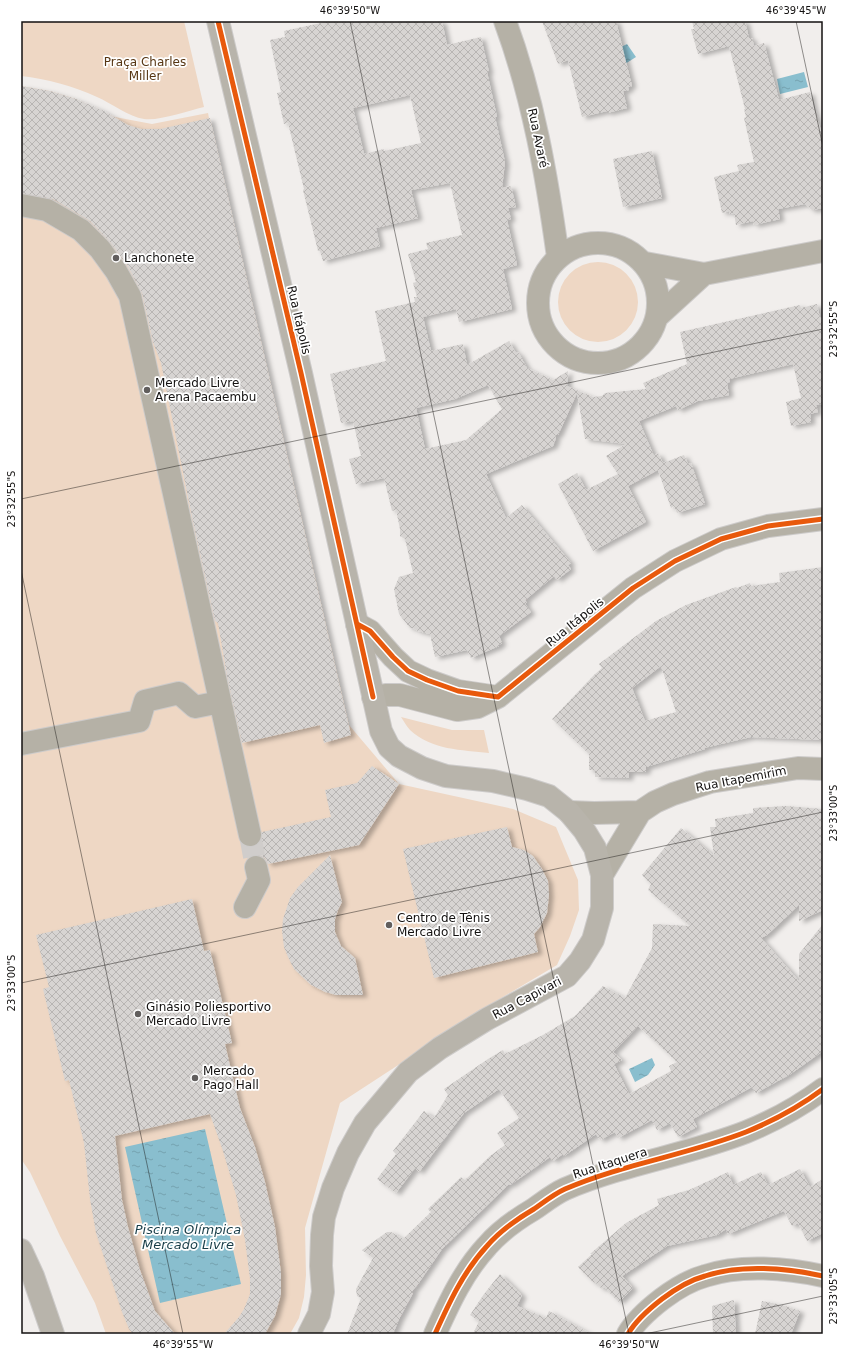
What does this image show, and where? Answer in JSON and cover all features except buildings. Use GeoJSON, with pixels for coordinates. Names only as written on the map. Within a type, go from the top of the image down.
{"type":"FeatureCollection","features":[{"type":"Feature","properties":{"kind":"main road","name":"Rua Itápolis"},"geometry":{"type":"LineString","coordinates":[[218,21],[301,373],[374,697]]}},
{"type":"Feature","properties":{"kind":"main road","name":"Rua Capivari"},"geometry":{"type":"LineString","coordinates":[[309,1334],[319,1314],[323,1292],[321,1258],[324,1217],[333,1188],[348,1153],[365,1123],[408,1072],[440,1048],[488,1019],[567,976],[580,961],[593,940],[602,908],[602,875],[595,848],[584,830],[569,812],[549,796],[493,781],[446,776],[422,768],[399,756],[389,747],[381,731],[374,697]]}},
{"type":"Feature","properties":{"kind":"main road"},"geometry":{"type":"LineString","coordinates":[[21,1250],[33,1276],[54,1334]]}},
{"type":"Feature","properties":{"kind":"main road"},"geometry":{"type":"LineString","coordinates":[[33,1276],[70,1334]]}},
{"type":"Feature","properties":{"kind":"street","name":"Rua Avaré"},"geometry":{"type":"LineString","coordinates":[[506,21],[515,48],[536,127],[550,200],[558,257]]}},
{"type":"Feature","properties":{"kind":"street"},"geometry":{"type":"LineString","coordinates":[[21,205],[47,210],[81,230],[100,249],[116,271],[130,296],[250,835]]}},
{"type":"Feature","properties":{"kind":"street"},"geometry":{"type":"LineString","coordinates":[[593,242],[612,244],[630,251],[645,263],[655,280],[659,298],[657,317],[650,336],[636,351],[618,360],[598,364],[578,360],[561,351],[547,336],[539,318],[537,301],[540,285],[544,275],[558,257],[574,247],[593,242]]}},
{"type":"Feature","properties":{"kind":"street"},"geometry":{"type":"LineString","coordinates":[[645,263],[704,274],[823,251]]}},
{"type":"Feature","properties":{"kind":"street"},"geometry":{"type":"LineString","coordinates":[[657,317],[704,274]]}},
{"type":"Feature","properties":{"kind":"street","name":"Rua Itápolis"},"geometry":{"type":"LineString","coordinates":[[374,697],[400,695],[457,710],[478,708],[498,697],[633,588],[675,561],[721,539],[768,526],[823,519]]}},
{"type":"Feature","properties":{"kind":"street"},"geometry":{"type":"LineString","coordinates":[[357,624],[370,631],[393,657],[408,671],[427,680],[458,691],[498,697]]}},
{"type":"Feature","properties":{"kind":"street"},"geometry":{"type":"LineString","coordinates":[[21,744],[139,721],[145,701],[179,693],[195,707],[220,702]]}},
{"type":"Feature","properties":{"kind":"street","name":"Rua Itapemirim"},"geometry":{"type":"LineString","coordinates":[[602,875],[640,812],[656,802],[673,794],[710,782],[798,768],[823,768]]}},
{"type":"Feature","properties":{"kind":"street"},"geometry":{"type":"LineString","coordinates":[[569,812],[640,812]]}},
{"type":"Feature","properties":{"kind":"street"},"geometry":{"type":"LineString","coordinates":[[245,907],[259,880],[256,867]]}},
{"type":"Feature","properties":{"kind":"street","name":"Rua Itaquera"},"geometry":{"type":"LineString","coordinates":[[435,1334],[465,1273],[487,1245],[511,1223],[563,1190],[600,1175],[745,1132],[778,1118],[823,1090]]}},
{"type":"Feature","properties":{"kind":"street"},"geometry":{"type":"LineString","coordinates":[[628,1334],[648,1309],[674,1291],[704,1276],[734,1270],[769,1268],[823,1276]]}},
{"type":"Feature","properties":{"kind":"green space","name":"Praça Charles Miller"},"geometry":{"type":"Polygon","coordinates":[[[21,21],[184,21],[204,107],[158,119],[138,118],[88,93],[69,86],[21,76],[21,21]]]}},
{"type":"Feature","properties":{"kind":"green space"},"geometry":{"type":"Polygon","coordinates":[[[21,86],[50,91],[76,99],[115,117],[152,124],[208,113],[349,725],[399,784],[513,809],[556,827],[578,880],[579,910],[570,936],[557,965],[501,998],[340,1103],[305,1228],[306,1275],[304,1297],[299,1318],[290,1334],[106,1334],[95,1303],[60,1236],[30,1172],[21,1159],[21,86]]]}},
{"type":"Feature","properties":{"kind":"green space"},"geometry":{"type":"Polygon","coordinates":[[[598,262],[613,265],[626,274],[635,287],[638,302],[635,317],[626,330],[613,339],[598,342],[583,339],[570,330],[561,317],[558,302],[561,287],[570,274],[583,265],[598,262]]]}},
{"type":"Feature","properties":{"kind":"green space"},"geometry":{"type":"Polygon","coordinates":[[[401,717],[452,730],[484,730],[489,753],[458,750],[427,742],[410,730],[401,717]]]}},
{"type":"Feature","properties":{"kind":"water"},"geometry":{"type":"Polygon","coordinates":[[[627,44],[636,57],[625,64],[607,54],[627,44]]]}},
{"type":"Feature","properties":{"kind":"water"},"geometry":{"type":"Polygon","coordinates":[[[804,72],[808,87],[780,94],[777,79],[804,72]]]}},
{"type":"Feature","properties":{"kind":"water"},"geometry":{"type":"Polygon","coordinates":[[[652,1058],[655,1065],[648,1075],[635,1082],[629,1069],[652,1058]]]}},
{"type":"Feature","properties":{"kind":"water","name":"Piscina Olímpica Mercado Livre"},"geometry":{"type":"Polygon","coordinates":[[[205,1129],[241,1284],[160,1303],[125,1147],[205,1129]]]}},
{"type":"Feature","properties":{"kind":"tunnel"},"geometry":{"type":"LineString","coordinates":[[250,835],[256,867]]}},
{"type":"Feature","properties":{"kind":"cycle path"},"geometry":{"type":"LineString","coordinates":[[218,21],[301,373],[373,697]]}},
{"type":"Feature","properties":{"kind":"cycle path"},"geometry":{"type":"LineString","coordinates":[[357,624],[370,631],[393,657],[408,671],[427,680],[458,691],[498,697],[633,588],[675,561],[721,539],[768,526],[823,519]]}},
{"type":"Feature","properties":{"kind":"cycle path"},"geometry":{"type":"LineString","coordinates":[[435,1334],[457,1288],[478,1256],[503,1230],[553,1196],[565,1189],[587,1180],[701,1147],[746,1132],[786,1113],[823,1089]]}},
{"type":"Feature","properties":{"kind":"cycle path"},"geometry":{"type":"LineString","coordinates":[[628,1334],[643,1315],[662,1299],[682,1286],[705,1276],[733,1270],[764,1268],[823,1276]]}},
{"type":"Feature","properties":{"kind":"place","name":"Lanchonete"},"geometry":{"type":"Point","coordinates":[116,258]}},
{"type":"Feature","properties":{"kind":"place","name":"Mercado Livre Arena Pacaembu"},"geometry":{"type":"Point","coordinates":[147,390]}},
{"type":"Feature","properties":{"kind":"place","name":"Centro de Tênis Mercado Livre"},"geometry":{"type":"Point","coordinates":[389,925]}},
{"type":"Feature","properties":{"kind":"place","name":"Ginásio Poliesportivo Mercado Livre"},"geometry":{"type":"Point","coordinates":[138,1014]}},
{"type":"Feature","properties":{"kind":"place","name":"Mercado Pago Hall"},"geometry":{"type":"Point","coordinates":[195,1078]}}]}
